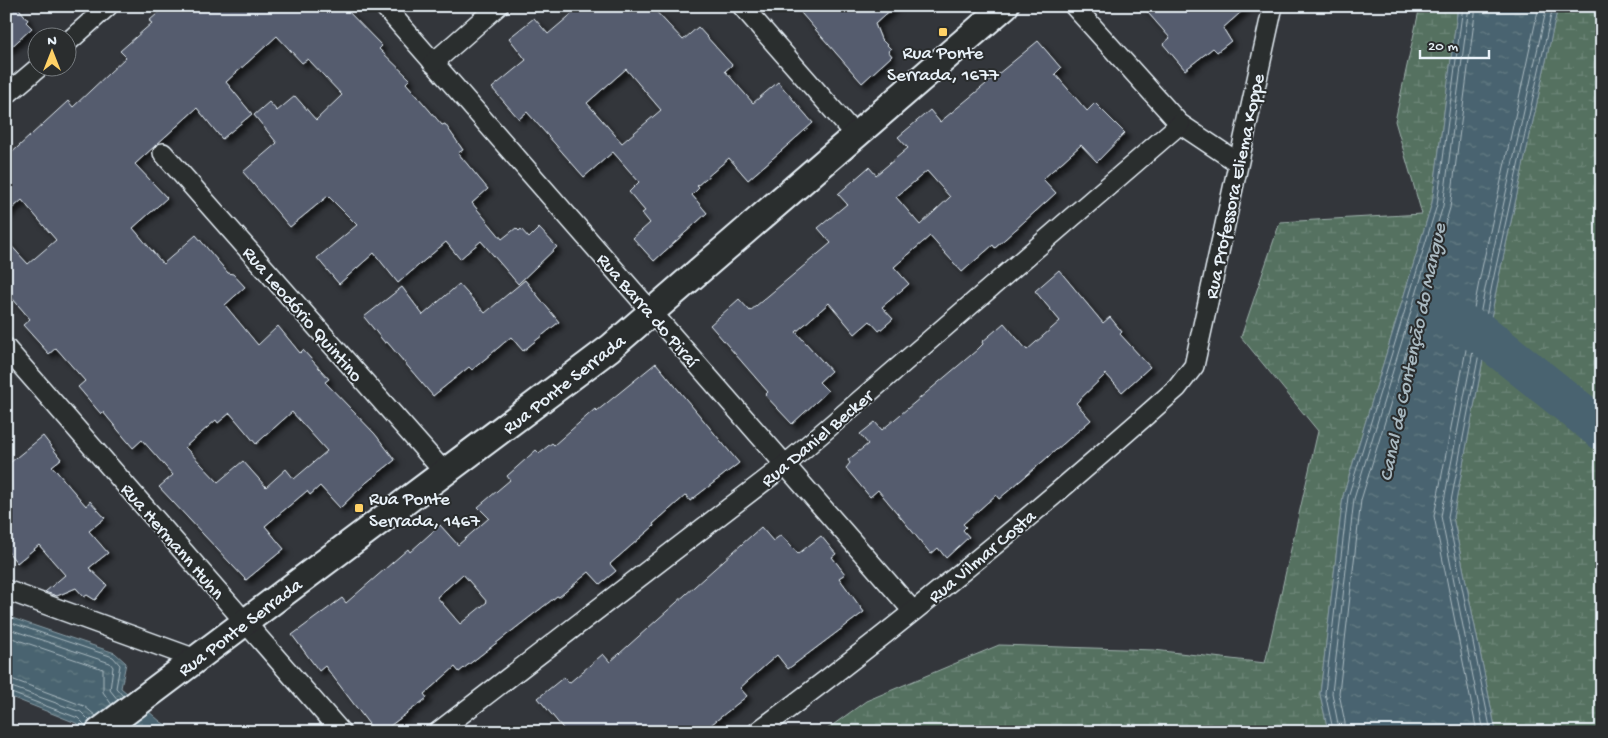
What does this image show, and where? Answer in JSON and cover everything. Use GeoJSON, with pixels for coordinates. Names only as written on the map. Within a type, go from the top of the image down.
{"type":"FeatureCollection","features":[{"type":"Feature","properties":{"kind":"street"},"geometry":{"type":"LineString","coordinates":[[78,33],[108,6]]}},
{"type":"Feature","properties":{"kind":"street","name":"Rua Barra do Piraí"},"geometry":{"type":"LineString","coordinates":[[384,6],[913,611]]}},
{"type":"Feature","properties":{"kind":"street"},"geometry":{"type":"LineString","coordinates":[[433,63],[498,6]]}},
{"type":"Feature","properties":{"kind":"street"},"geometry":{"type":"LineString","coordinates":[[742,6],[855,135]]}},
{"type":"Feature","properties":{"kind":"street","name":"Rua Ponte Serrada"},"geometry":{"type":"LineString","coordinates":[[99,732],[580,371],[652,312],[1005,6]]}},
{"type":"Feature","properties":{"kind":"street"},"geometry":{"type":"LineString","coordinates":[[1074,6],[1180,124],[1237,162]]}},
{"type":"Feature","properties":{"kind":"street","name":"Rua Professora Eliema Koppe"},"geometry":{"type":"LineString","coordinates":[[1194,366],[1272,6]]}},
{"type":"Feature","properties":{"kind":"street"},"geometry":{"type":"LineString","coordinates":[[6,95],[28,76]]}},
{"type":"Feature","properties":{"kind":"street","name":"Rua Daniel Becker"},"geometry":{"type":"LineString","coordinates":[[438,732],[785,465],[1180,124]]}},
{"type":"Feature","properties":{"kind":"street","name":"Rua Leodório Quintino"},"geometry":{"type":"LineString","coordinates":[[163,154],[445,472]]}},
{"type":"Feature","properties":{"kind":"street","name":"Rua Hermann Huhn"},"geometry":{"type":"LineString","coordinates":[[6,348],[341,732]]}},
{"type":"Feature","properties":{"kind":"street","name":"Rua Vilmar Costa"},"geometry":{"type":"LineString","coordinates":[[757,732],[913,611],[1149,412],[1176,388],[1194,366]]}},
{"type":"Feature","properties":{"kind":"street"},"geometry":{"type":"LineString","coordinates":[[6,590],[196,659]]}},
{"type":"Feature","properties":{"kind":"green space"},"geometry":{"type":"Polygon","coordinates":[[[1420,6],[1458,6],[1432,203],[1343,496],[1320,694],[1327,726],[1324,732],[823,732],[866,701],[999,645],[1154,650],[1265,663],[1318,431],[1241,337],[1280,222],[1422,214],[1395,121],[1420,6]]]}},
{"type":"Feature","properties":{"kind":"green space"},"geometry":{"type":"Polygon","coordinates":[[[1558,6],[1602,6],[1602,732],[1496,732],[1453,517],[1497,286],[1558,6]]]}},
{"type":"Feature","properties":{"kind":"water","name":"Canal de Contenção do Mangue"},"geometry":{"type":"Polygon","coordinates":[[[1458,6],[1558,6],[1497,286],[1453,517],[1496,732],[1324,732],[1327,726],[1320,694],[1343,496],[1432,203],[1458,6]]]}},
{"type":"Feature","properties":{"kind":"water"},"geometry":{"type":"Polygon","coordinates":[[[6,616],[115,653],[126,663],[121,688],[161,722],[178,732],[85,732],[76,723],[6,695],[6,616]]]}},
{"type":"Feature","properties":{"kind":"building"},"geometry":{"type":"Polygon","coordinates":[[[6,6],[17,6],[28,20],[26,22],[32,28],[28,28],[28,32],[6,52],[6,6]]]}},
{"type":"Feature","properties":{"kind":"building"},"geometry":{"type":"Polygon","coordinates":[[[166,6],[343,6],[382,46],[379,49],[410,79],[406,83],[442,125],[445,124],[463,150],[458,153],[488,189],[472,203],[502,239],[516,228],[519,231],[521,229],[529,238],[539,228],[557,247],[518,284],[481,241],[460,259],[446,242],[398,283],[374,253],[339,284],[317,258],[357,225],[328,196],[290,227],[243,172],[277,143],[254,115],[269,102],[277,111],[295,96],[316,120],[342,95],[308,59],[302,63],[277,36],[226,82],[252,114],[222,139],[197,108],[135,164],[167,198],[133,228],[163,264],[196,235],[228,273],[233,274],[245,287],[225,305],[258,345],[278,326],[300,353],[303,350],[329,379],[325,382],[375,434],[395,460],[367,482],[340,508],[320,486],[310,495],[307,491],[265,526],[284,549],[246,580],[159,487],[173,475],[142,440],[133,448],[103,412],[101,414],[78,387],[85,381],[56,348],[49,354],[23,325],[30,319],[6,291],[6,240],[28,264],[56,240],[22,200],[6,214],[6,158],[68,101],[73,107],[126,57],[120,51],[152,23],[149,21],[166,6]],[[292,412],[256,444],[230,413],[218,423],[216,420],[185,447],[218,482],[243,461],[266,487],[286,469],[294,479],[327,451],[292,412]]]}},
{"type":"Feature","properties":{"kind":"building"},"geometry":{"type":"Polygon","coordinates":[[[581,6],[651,6],[683,40],[698,27],[732,65],[725,71],[753,103],[778,82],[813,123],[748,180],[729,158],[697,186],[699,188],[692,195],[707,213],[654,261],[633,238],[650,223],[642,213],[645,211],[629,192],[639,182],[613,152],[584,177],[527,112],[519,119],[492,88],[526,60],[509,38],[534,18],[548,34],[581,6]],[[626,69],[587,103],[622,143],[661,110],[626,69]]]}},
{"type":"Feature","properties":{"kind":"building"},"geometry":{"type":"Polygon","coordinates":[[[795,6],[895,6],[875,24],[881,39],[891,49],[888,51],[892,56],[862,83],[795,6]]]}},
{"type":"Feature","properties":{"kind":"building"},"geometry":{"type":"Polygon","coordinates":[[[1142,6],[1248,6],[1223,28],[1231,41],[1217,52],[1213,48],[1185,70],[1163,44],[1170,38],[1142,6]]]}},
{"type":"Feature","properties":{"kind":"building"},"geometry":{"type":"Polygon","coordinates":[[[1038,41],[1061,68],[1055,74],[1087,111],[1095,103],[1125,133],[1097,162],[1081,145],[1043,179],[1056,193],[995,248],[993,245],[962,272],[930,236],[894,267],[909,284],[882,307],[893,319],[879,331],[870,321],[855,334],[829,303],[796,332],[831,371],[819,382],[828,391],[792,424],[765,395],[768,392],[710,325],[739,299],[750,311],[831,243],[818,228],[847,204],[838,194],[869,167],[876,175],[908,148],[898,137],[930,110],[940,122],[1038,41]],[[927,171],[896,197],[920,225],[950,197],[927,171]]]}},
{"type":"Feature","properties":{"kind":"building"},"geometry":{"type":"Polygon","coordinates":[[[1059,270],[1103,323],[1110,317],[1122,332],[1120,334],[1150,367],[1122,392],[1106,374],[1076,403],[1091,420],[999,499],[996,495],[963,524],[966,527],[963,530],[969,537],[946,558],[938,548],[931,554],[878,490],[870,497],[846,468],[850,463],[848,460],[868,444],[860,434],[875,422],[882,430],[977,350],[983,344],[982,342],[1004,323],[1027,350],[1060,321],[1035,291],[1059,270]]]}},
{"type":"Feature","properties":{"kind":"building"},"geometry":{"type":"Polygon","coordinates":[[[525,280],[559,322],[523,351],[511,337],[472,370],[469,367],[433,396],[364,317],[402,287],[423,315],[459,284],[485,313],[525,280]]]}},
{"type":"Feature","properties":{"kind":"building"},"geometry":{"type":"Polygon","coordinates":[[[656,363],[739,463],[690,501],[686,495],[610,564],[616,571],[600,584],[589,572],[559,597],[557,596],[459,672],[455,667],[424,694],[427,698],[382,732],[375,732],[325,666],[319,671],[292,635],[342,598],[346,603],[408,549],[410,552],[440,525],[458,545],[489,518],[478,507],[510,480],[507,476],[536,450],[539,453],[552,443],[554,445],[595,409],[597,411],[656,363]],[[463,574],[437,597],[460,624],[487,602],[463,574]]]}},
{"type":"Feature","properties":{"kind":"building"},"geometry":{"type":"Polygon","coordinates":[[[43,436],[61,459],[52,466],[86,506],[90,501],[105,518],[89,531],[108,553],[89,568],[107,585],[95,600],[87,595],[84,597],[76,588],[57,596],[45,592],[65,575],[39,545],[17,563],[6,549],[6,466],[43,436]]]}},
{"type":"Feature","properties":{"kind":"building"},"geometry":{"type":"Polygon","coordinates":[[[761,527],[773,541],[781,535],[798,554],[821,536],[836,554],[832,557],[845,574],[839,578],[864,612],[788,669],[777,655],[740,688],[747,696],[702,732],[566,732],[538,698],[564,677],[569,683],[603,654],[610,662],[761,527]]]}},
{"type":"Feature","properties":{"kind":"waterway","name":"Canal de Contenção do Mangue"},"geometry":{"type":"LineString","coordinates":[[1438,312],[1483,335],[1602,430]]}},
{"type":"Feature","properties":{"kind":"place","name":"Rua Ponte Serrada, 1677"},"geometry":{"type":"Point","coordinates":[943,32]}},
{"type":"Feature","properties":{"kind":"place","name":"Rua Ponte Serrada, 1467"},"geometry":{"type":"Point","coordinates":[359,508]}}]}
